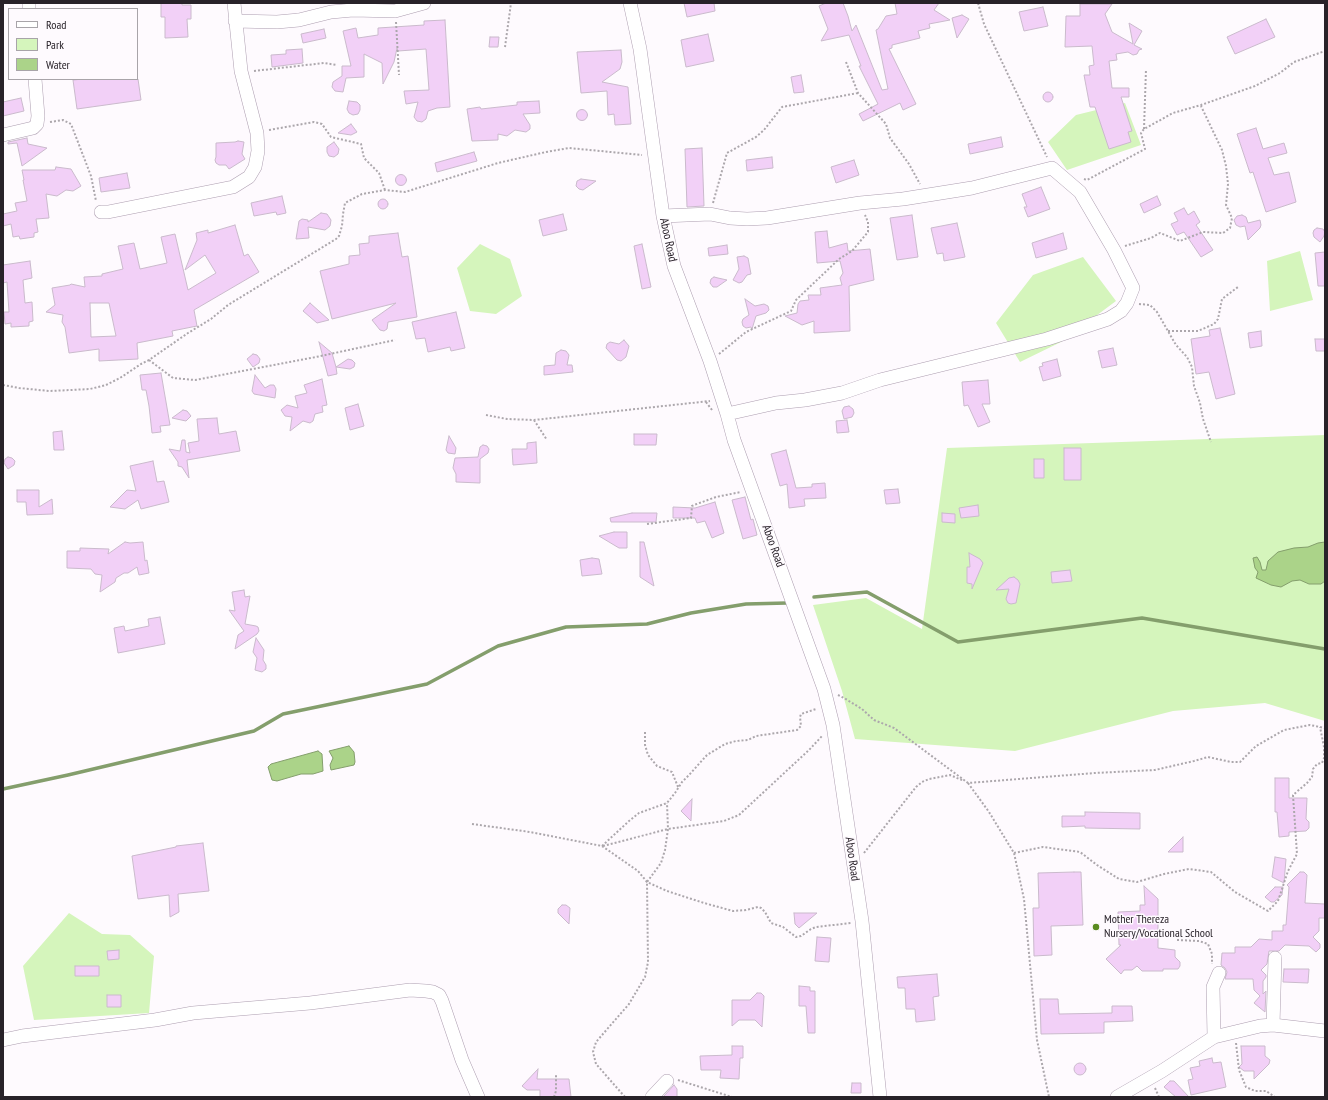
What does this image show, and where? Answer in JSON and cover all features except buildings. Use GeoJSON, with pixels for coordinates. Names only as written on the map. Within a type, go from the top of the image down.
{"type":"FeatureCollection","features":[{"type":"Feature","properties":{"kind":"street"},"geometry":{"type":"LineString","coordinates":[[101,212],[108,212],[233,187],[249,177],[255,167],[258,151],[257,133],[241,71],[234,3]]}},
{"type":"Feature","properties":{"kind":"street"},"geometry":{"type":"LineString","coordinates":[[235,21],[277,22],[299,20],[331,12],[353,10],[395,11],[424,3]]}},
{"type":"Feature","properties":{"kind":"street","name":"Aboo Road"},"geometry":{"type":"LineString","coordinates":[[630,3],[640,49],[656,156],[663,216],[674,266],[710,360],[734,440],[824,689],[833,725],[862,921],[880,1097]]}},
{"type":"Feature","properties":{"kind":"street"},"geometry":{"type":"LineString","coordinates":[[3,135],[33,128],[37,124],[38,116],[35,80]]}},
{"type":"Feature","properties":{"kind":"street"},"geometry":{"type":"LineString","coordinates":[[663,216],[710,214],[730,218],[767,218],[860,203],[972,188],[1052,168],[1080,192],[1114,250],[1133,288],[1121,311],[1108,319],[1047,338],[880,380],[842,393],[776,403],[727,414]]}},
{"type":"Feature","properties":{"kind":"street"},"geometry":{"type":"LineString","coordinates":[[1273,1025],[1275,958]]}},
{"type":"Feature","properties":{"kind":"street"},"geometry":{"type":"LineString","coordinates":[[1214,1037],[1214,987],[1216,970]]}},
{"type":"Feature","properties":{"kind":"street"},"geometry":{"type":"LineString","coordinates":[[3,1040],[30,1035],[155,1020],[193,1013],[310,1003],[410,990],[426,990],[438,995],[442,1001],[462,1060],[475,1094],[478,1097]]}},
{"type":"Feature","properties":{"kind":"street"},"geometry":{"type":"LineString","coordinates":[[1116,1097],[1162,1072],[1214,1037],[1260,1026],[1273,1025],[1325,1031]]}},
{"type":"Feature","properties":{"kind":"street"},"geometry":{"type":"LineString","coordinates":[[652,1097],[667,1081]]}},
{"type":"Feature","properties":{"kind":"path"},"geometry":{"type":"LineString","coordinates":[[505,47],[511,3]]}},
{"type":"Feature","properties":{"kind":"path"},"geometry":{"type":"LineString","coordinates":[[978,3],[984,24],[1052,168]]}},
{"type":"Feature","properties":{"kind":"path"},"geometry":{"type":"LineString","coordinates":[[395,11],[399,76]]}},
{"type":"Feature","properties":{"kind":"path"},"geometry":{"type":"LineString","coordinates":[[1144,129],[1173,113],[1255,86],[1280,73],[1294,62],[1325,50]]}},
{"type":"Feature","properties":{"kind":"path"},"geometry":{"type":"LineString","coordinates":[[846,62],[858,93],[886,124],[890,138],[909,164],[926,195]]}},
{"type":"Feature","properties":{"kind":"path"},"geometry":{"type":"LineString","coordinates":[[241,71],[261,71],[324,63],[337,65]]}},
{"type":"Feature","properties":{"kind":"path"},"geometry":{"type":"LineString","coordinates":[[1080,178],[1088,180],[1145,149],[1141,133],[1144,129],[1146,69]]}},
{"type":"Feature","properties":{"kind":"path"},"geometry":{"type":"LineString","coordinates":[[710,214],[728,153],[756,137],[764,130],[782,107],[858,93]]}},
{"type":"Feature","properties":{"kind":"path"},"geometry":{"type":"LineString","coordinates":[[1114,250],[1151,238],[1160,233],[1180,241],[1203,232],[1224,233],[1230,228],[1232,218],[1226,205],[1228,184],[1226,166],[1222,150],[1201,105]]}},
{"type":"Feature","properties":{"kind":"path"},"geometry":{"type":"LineString","coordinates":[[37,124],[63,120],[71,124],[91,176],[97,206],[101,212]]}},
{"type":"Feature","properties":{"kind":"path"},"geometry":{"type":"LineString","coordinates":[[257,133],[314,122],[322,124],[331,137],[361,144],[364,158],[379,173],[384,190]]}},
{"type":"Feature","properties":{"kind":"path"},"geometry":{"type":"LineString","coordinates":[[3,385],[49,391],[90,388],[113,382],[211,319],[228,305],[336,239],[339,236],[342,226],[345,204],[362,194],[384,190],[405,192],[498,163],[569,148],[656,156]]}},
{"type":"Feature","properties":{"kind":"path"},"geometry":{"type":"LineString","coordinates":[[710,360],[746,332],[791,311],[796,300],[839,258],[852,251],[868,232],[868,222],[860,203]]}},
{"type":"Feature","properties":{"kind":"path"},"geometry":{"type":"LineString","coordinates":[[1168,331],[1198,331],[1214,324],[1218,319],[1222,299],[1238,287]]}},
{"type":"Feature","properties":{"kind":"path"},"geometry":{"type":"LineString","coordinates":[[1127,302],[1150,305],[1157,312],[1176,345],[1187,357],[1192,366],[1194,386],[1200,403],[1202,419],[1211,442]]}},
{"type":"Feature","properties":{"kind":"path"},"geometry":{"type":"LineString","coordinates":[[149,360],[173,378],[195,380],[395,340]]}},
{"type":"Feature","properties":{"kind":"path"},"geometry":{"type":"LineString","coordinates":[[486,415],[507,420],[534,420],[723,401]]}},
{"type":"Feature","properties":{"kind":"path"},"geometry":{"type":"LineString","coordinates":[[534,420],[547,440]]}},
{"type":"Feature","properties":{"kind":"path"},"geometry":{"type":"LineString","coordinates":[[647,524],[690,518],[692,506],[694,505],[716,497],[753,490]]}},
{"type":"Feature","properties":{"kind":"path"},"geometry":{"type":"LineString","coordinates":[[824,689],[844,698],[862,709],[874,720],[894,728],[968,783],[989,812],[1014,853],[1024,900],[1037,1040],[1049,1097]]}},
{"type":"Feature","properties":{"kind":"path"},"geometry":{"type":"LineString","coordinates":[[602,846],[629,821],[639,814],[667,803],[678,787],[707,755],[722,746],[736,741],[748,740],[756,736],[797,730],[801,726],[801,714],[828,704]]}},
{"type":"Feature","properties":{"kind":"path"},"geometry":{"type":"LineString","coordinates":[[602,846],[668,829],[724,821],[739,815],[809,750],[833,725]]}},
{"type":"Feature","properties":{"kind":"path"},"geometry":{"type":"LineString","coordinates":[[853,864],[871,845],[916,787],[929,779],[950,775],[968,783],[1155,770],[1208,757],[1231,762],[1240,762],[1256,746],[1284,730],[1310,725],[1325,728]]}},
{"type":"Feature","properties":{"kind":"path"},"geometry":{"type":"LineString","coordinates":[[1014,853],[1043,847],[1080,852],[1119,879],[1137,882],[1164,874],[1189,869],[1211,872],[1235,892],[1268,911],[1278,901],[1288,871],[1297,854],[1292,795],[1312,777],[1313,769],[1317,764],[1322,763],[1324,758],[1324,747],[1320,727]]}},
{"type":"Feature","properties":{"kind":"path"},"geometry":{"type":"LineString","coordinates":[[645,732],[645,745],[648,755],[657,766],[672,772],[678,787]]}},
{"type":"Feature","properties":{"kind":"path"},"geometry":{"type":"LineString","coordinates":[[625,1097],[596,1064],[593,1052],[596,1042],[629,1004],[645,977],[648,962],[648,882],[661,863],[665,850],[668,829],[667,803]]}},
{"type":"Feature","properties":{"kind":"path"},"geometry":{"type":"LineString","coordinates":[[472,824],[530,832],[602,846],[638,871],[648,882],[667,891],[733,911],[758,907],[761,908],[771,923],[783,927],[796,937],[801,936],[811,929],[862,921]]}},
{"type":"Feature","properties":{"kind":"path"},"geometry":{"type":"LineString","coordinates":[[1176,940],[1199,940],[1208,944],[1216,970]]}},
{"type":"Feature","properties":{"kind":"path"},"geometry":{"type":"LineString","coordinates":[[1235,1032],[1239,1070],[1246,1087],[1255,1091],[1266,1091],[1275,1097]]}},
{"type":"Feature","properties":{"kind":"path"},"geometry":{"type":"LineString","coordinates":[[554,1097],[556,1091],[556,1075]]}},
{"type":"Feature","properties":{"kind":"path"},"geometry":{"type":"LineString","coordinates":[[667,1081],[676,1080],[732,1097]]}},
{"type":"Feature","properties":{"kind":"green space"},"geometry":{"type":"Polygon","coordinates":[[[1125,103],[1141,145],[1067,170],[1048,142],[1076,115],[1125,103]]]}},
{"type":"Feature","properties":{"kind":"green space"},"geometry":{"type":"Polygon","coordinates":[[[480,244],[510,259],[522,296],[496,314],[470,311],[457,268],[480,244]]]}},
{"type":"Feature","properties":{"kind":"green space"},"geometry":{"type":"Polygon","coordinates":[[[1300,251],[1313,300],[1270,311],[1267,261],[1300,251]]]}},
{"type":"Feature","properties":{"kind":"green space"},"geometry":{"type":"Polygon","coordinates":[[[1083,257],[1116,301],[1061,342],[1020,362],[996,323],[1033,275],[1083,257]]]}},
{"type":"Feature","properties":{"kind":"green space"},"geometry":{"type":"Polygon","coordinates":[[[1325,435],[1325,721],[1265,703],[1173,711],[1015,751],[855,739],[842,691],[813,605],[866,598],[922,629],[947,448],[1325,435]]]}},
{"type":"Feature","properties":{"kind":"green space"},"geometry":{"type":"Polygon","coordinates":[[[69,913],[102,934],[130,935],[154,956],[149,1013],[34,1020],[23,966],[69,913]]]}},
{"type":"Feature","properties":{"kind":"water"},"geometry":{"type":"Polygon","coordinates":[[[1325,542],[1325,581],[1321,584],[1309,584],[1300,580],[1292,581],[1281,587],[1271,585],[1256,578],[1258,572],[1255,568],[1253,558],[1257,557],[1262,570],[1266,570],[1268,561],[1278,552],[1294,548],[1308,547],[1325,542]]]}},
{"type":"Feature","properties":{"kind":"water"},"geometry":{"type":"Polygon","coordinates":[[[349,746],[354,752],[354,765],[331,770],[330,765],[333,758],[329,751],[349,746]]]}},
{"type":"Feature","properties":{"kind":"water"},"geometry":{"type":"Polygon","coordinates":[[[318,751],[322,754],[323,771],[313,774],[301,774],[277,781],[272,780],[268,767],[271,764],[318,751]]]}},
{"type":"Feature","properties":{"kind":"waterway"},"geometry":{"type":"LineString","coordinates":[[814,597],[867,592],[958,642],[1142,618],[1325,649]]}},
{"type":"Feature","properties":{"kind":"waterway"},"geometry":{"type":"LineString","coordinates":[[3,789],[254,731],[283,714],[427,684],[498,646],[566,627],[647,624],[691,613],[746,604],[787,603]]}},
{"type":"Feature","properties":{"kind":"place","name":"Mother Thereza Nursery/Vocational School"},"geometry":{"type":"Point","coordinates":[1096,927]}}]}
